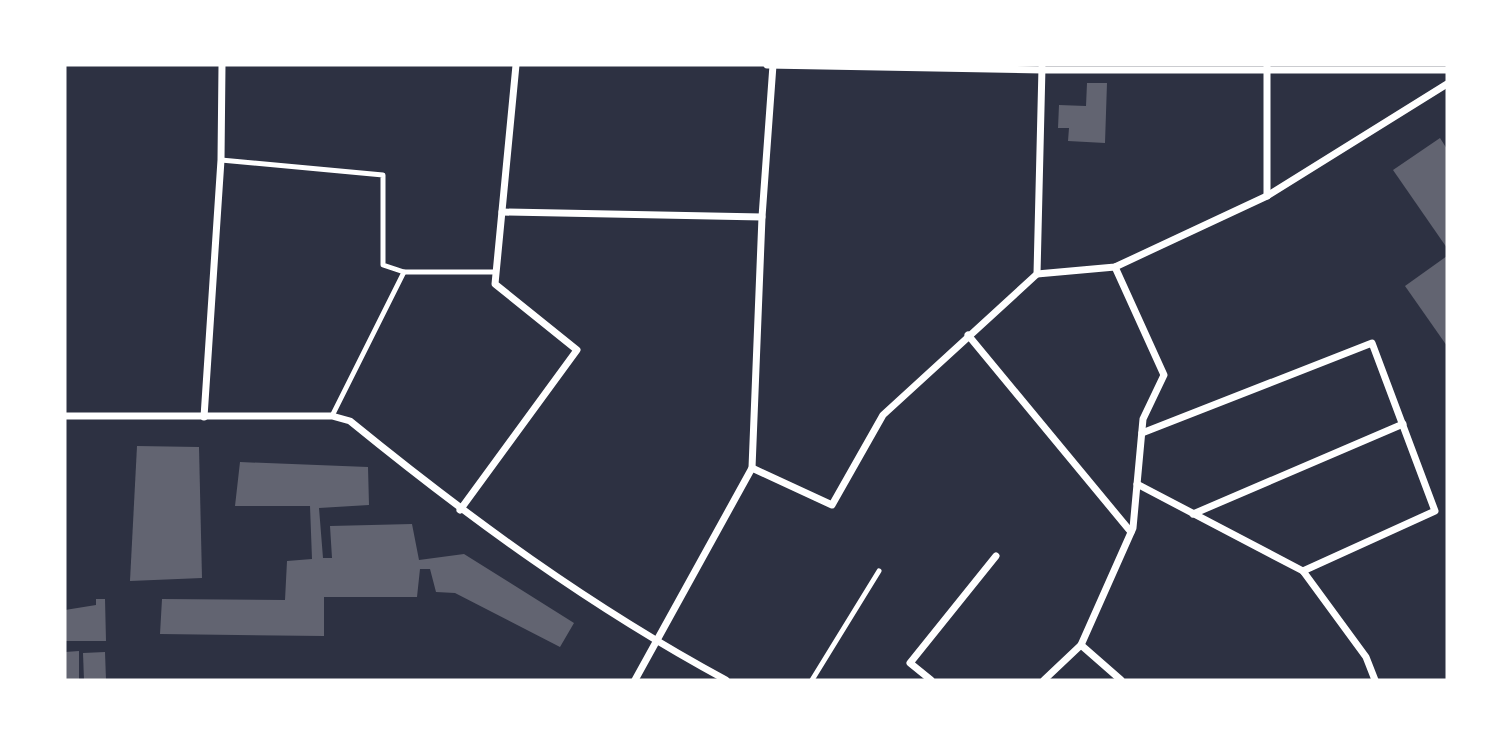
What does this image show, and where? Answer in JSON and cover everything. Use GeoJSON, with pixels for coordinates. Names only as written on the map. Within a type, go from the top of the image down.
{"type":"FeatureCollection","features":[{"type":"Feature","properties":{"kind":"street"},"geometry":{"type":"LineString","coordinates":[[204,417],[221,160],[222,65]]}},
{"type":"Feature","properties":{"kind":"street"},"geometry":{"type":"LineString","coordinates":[[460,510],[577,350],[495,284],[516,65]]}},
{"type":"Feature","properties":{"kind":"street"},"geometry":{"type":"LineString","coordinates":[[767,65],[1447,70]]}},
{"type":"Feature","properties":{"kind":"street"},"geometry":{"type":"LineString","coordinates":[[635,680],[752,468],[762,216],[773,65]]}},
{"type":"Feature","properties":{"kind":"street"},"geometry":{"type":"LineString","coordinates":[[1037,274],[1042,67]]}},
{"type":"Feature","properties":{"kind":"street"},"geometry":{"type":"LineString","coordinates":[[1267,67],[1267,197]]}},
{"type":"Feature","properties":{"kind":"street"},"geometry":{"type":"LineString","coordinates":[[752,468],[832,505],[883,415],[1037,274],[1115,267],[1267,197],[1447,84]]}},
{"type":"Feature","properties":{"kind":"street"},"geometry":{"type":"LineString","coordinates":[[502,212],[762,216]]}},
{"type":"Feature","properties":{"kind":"street"},"geometry":{"type":"LineString","coordinates":[[1044,680],[1081,645],[1131,532],[1143,419],[1164,375],[1115,267]]}},
{"type":"Feature","properties":{"kind":"street"},"geometry":{"type":"LineString","coordinates":[[968,335],[1131,532]]}},
{"type":"Feature","properties":{"kind":"street"},"geometry":{"type":"LineString","coordinates":[[1142,433],[1372,343],[1435,511],[1303,571]]}},
{"type":"Feature","properties":{"kind":"street"},"geometry":{"type":"LineString","coordinates":[[65,416],[332,416],[349,421],[460,510],[556,579],[657,643],[726,680]]}},
{"type":"Feature","properties":{"kind":"street"},"geometry":{"type":"LineString","coordinates":[[1193,514],[1403,424]]}},
{"type":"Feature","properties":{"kind":"street"},"geometry":{"type":"LineString","coordinates":[[1137,484],[1303,571],[1366,657],[1375,680]]}},
{"type":"Feature","properties":{"kind":"street"},"geometry":{"type":"LineString","coordinates":[[931,680],[910,663],[996,556]]}},
{"type":"Feature","properties":{"kind":"street"},"geometry":{"type":"LineString","coordinates":[[1081,645],[1121,680]]}},
{"type":"Feature","properties":{"kind":"lane"},"geometry":{"type":"LineString","coordinates":[[221,160],[383,175],[383,265],[404,272],[496,272]]}},
{"type":"Feature","properties":{"kind":"lane"},"geometry":{"type":"LineString","coordinates":[[332,416],[404,272]]}},
{"type":"Feature","properties":{"kind":"lane"},"geometry":{"type":"LineString","coordinates":[[812,680],[879,571]]}},
{"type":"Feature","properties":{"kind":"building"},"geometry":{"type":"Polygon","coordinates":[[[1087,83],[1107,83],[1105,143],[1068,141],[1069,128],[1058,128],[1059,105],[1086,106],[1087,83]]]}},
{"type":"Feature","properties":{"kind":"building"},"geometry":{"type":"Polygon","coordinates":[[[1440,138],[1447,149],[1447,248],[1393,170],[1440,138]]]}},
{"type":"Feature","properties":{"kind":"building"},"geometry":{"type":"Polygon","coordinates":[[[1447,256],[1447,346],[1405,286],[1447,256]]]}},
{"type":"Feature","properties":{"kind":"building"},"geometry":{"type":"Polygon","coordinates":[[[137,446],[199,447],[202,578],[130,581],[137,446]]]}},
{"type":"Feature","properties":{"kind":"building"},"geometry":{"type":"Polygon","coordinates":[[[240,462],[368,467],[369,505],[319,508],[323,558],[332,558],[330,526],[412,524],[419,560],[464,554],[574,623],[560,647],[455,593],[436,592],[430,569],[420,569],[417,597],[324,597],[324,636],[160,634],[162,599],[285,600],[287,561],[312,559],[310,506],[235,506],[240,462]]]}},
{"type":"Feature","properties":{"kind":"building"},"geometry":{"type":"Polygon","coordinates":[[[96,599],[105,599],[106,641],[65,641],[65,610],[96,605],[96,599]]]}},
{"type":"Feature","properties":{"kind":"building"},"geometry":{"type":"Polygon","coordinates":[[[79,651],[79,680],[65,680],[65,652],[79,651]]]}},
{"type":"Feature","properties":{"kind":"building"},"geometry":{"type":"Polygon","coordinates":[[[105,652],[106,680],[84,680],[83,653],[105,652]]]}}]}
